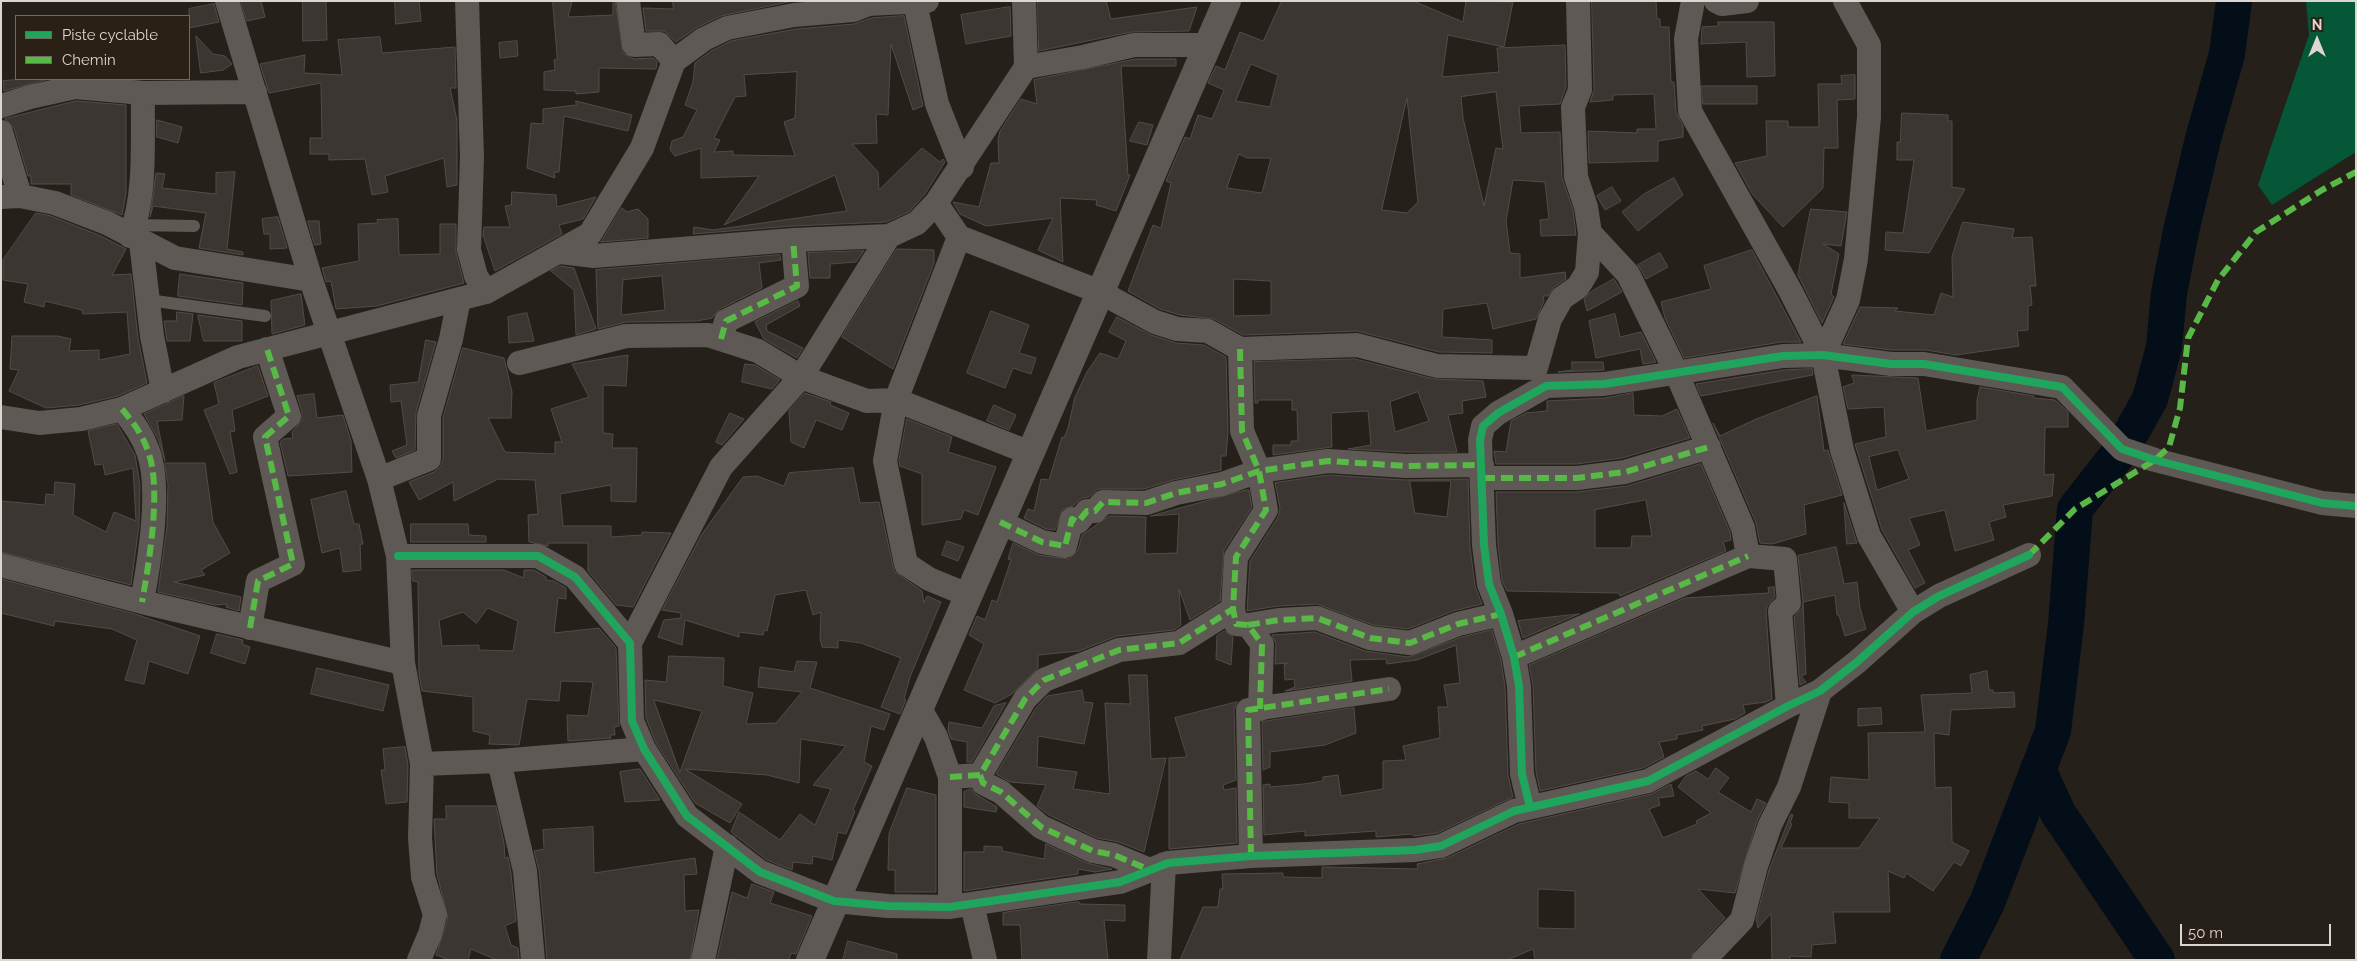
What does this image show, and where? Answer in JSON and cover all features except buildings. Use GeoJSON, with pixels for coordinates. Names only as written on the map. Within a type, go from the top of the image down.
{"type":"FeatureCollection","features":[{"type":"Feature","properties":{"kind":"street"},"geometry":{"type":"LineString","coordinates":[[227,1],[311,280],[379,478],[398,556],[403,663],[422,764],[420,838],[423,877],[434,915],[430,934],[419,960]]}},
{"type":"Feature","properties":{"kind":"street"},"geometry":{"type":"LineString","coordinates":[[467,1],[472,157],[469,250],[476,276],[486,292]]}},
{"type":"Feature","properties":{"kind":"street"},"geometry":{"type":"LineString","coordinates":[[628,1],[634,45],[659,44],[674,61]]}},
{"type":"Feature","properties":{"kind":"street"},"geometry":{"type":"LineString","coordinates":[[560,252],[594,256],[793,240],[889,236],[917,222],[936,203],[962,167],[1026,67],[1024,1]]}},
{"type":"Feature","properties":{"kind":"street"},"geometry":{"type":"LineString","coordinates":[[810,960],[834,901],[1227,1]]}},
{"type":"Feature","properties":{"kind":"street"},"geometry":{"type":"LineString","coordinates":[[1530,807],[1522,774],[1519,686],[1514,657],[1501,614],[1489,584],[1484,545],[1480,440],[1484,426],[1541,377],[1542,352],[1550,319],[1562,298],[1578,287],[1587,272],[1590,233],[1586,207],[1576,177],[1573,106],[1580,90],[1578,1]]}},
{"type":"Feature","properties":{"kind":"street"},"geometry":{"type":"LineString","coordinates":[[1694,1],[1686,39],[1690,111],[1791,292],[1823,355],[1842,450],[1869,536],[1913,612]]}},
{"type":"Feature","properties":{"kind":"street"},"geometry":{"type":"LineString","coordinates":[[1716,1],[1722,4],[1747,1]]}},
{"type":"Feature","properties":{"kind":"street"},"geometry":{"type":"LineString","coordinates":[[1823,355],[1848,300],[1856,259],[1869,117],[1869,45],[1845,1]]}},
{"type":"Feature","properties":{"kind":"street"},"geometry":{"type":"LineString","coordinates":[[1,417],[39,423],[82,419],[122,409],[238,356],[486,292],[590,234],[642,148],[674,61],[704,39],[727,28],[794,15],[853,10],[867,3],[921,2],[937,104],[962,167]]}},
{"type":"Feature","properties":{"kind":"street"},"geometry":{"type":"LineString","coordinates":[[1026,67],[1083,57],[1134,45],[1208,45]]}},
{"type":"Feature","properties":{"kind":"street"},"geometry":{"type":"LineString","coordinates":[[1,106],[30,96],[75,88],[143,93],[255,92]]}},
{"type":"Feature","properties":{"kind":"street"},"geometry":{"type":"LineString","coordinates":[[143,93],[141,176],[135,234],[163,391]]}},
{"type":"Feature","properties":{"kind":"street"},"geometry":{"type":"LineString","coordinates":[[1,132],[10,197],[56,203],[135,234],[175,258],[311,280]]}},
{"type":"Feature","properties":{"kind":"street"},"geometry":{"type":"LineString","coordinates":[[936,203],[959,237],[1100,292],[1155,322],[1177,329],[1208,332],[1240,348],[1357,345],[1437,366],[1604,384],[1783,356],[1823,355],[1892,364],[1924,364],[2062,387],[2122,449],[2155,460],[2322,503],[2356,506]]}},
{"type":"Feature","properties":{"kind":"street"},"geometry":{"type":"LineString","coordinates":[[1590,233],[1628,274],[1677,374],[1743,528],[1748,556]]}},
{"type":"Feature","properties":{"kind":"street"},"geometry":{"type":"LineString","coordinates":[[889,236],[801,377],[721,467],[630,643],[632,721],[644,749],[687,816],[760,872],[834,901],[888,906],[961,906],[1120,882],[1157,867],[1251,856],[1415,850],[1441,846],[1514,811],[1648,781],[1788,706],[1820,691],[1857,662],[1913,612],[1939,596],[2029,555]]}},
{"type":"Feature","properties":{"kind":"street"},"geometry":{"type":"LineString","coordinates":[[959,237],[896,400],[885,461],[906,564],[929,579],[968,595]]}},
{"type":"Feature","properties":{"kind":"street"},"geometry":{"type":"LineString","coordinates":[[721,340],[726,321],[797,286],[793,240]]}},
{"type":"Feature","properties":{"kind":"street"},"geometry":{"type":"LineString","coordinates":[[379,478],[429,459],[429,416],[451,339],[459,299]]}},
{"type":"Feature","properties":{"kind":"street"},"geometry":{"type":"LineString","coordinates":[[519,363],[626,336],[708,335],[758,351],[801,377],[867,401],[896,400],[1030,454]]}},
{"type":"Feature","properties":{"kind":"street"},"geometry":{"type":"LineString","coordinates":[[1240,348],[1242,431],[1259,472],[1266,510],[1236,557],[1241,617],[1262,644],[1260,709]]}},
{"type":"Feature","properties":{"kind":"street"},"geometry":{"type":"LineString","coordinates":[[250,628],[258,581],[293,564],[265,437],[289,416],[267,349]]}},
{"type":"Feature","properties":{"kind":"street"},"geometry":{"type":"LineString","coordinates":[[122,409],[140,431],[149,452],[153,472],[151,552],[142,602]]}},
{"type":"Feature","properties":{"kind":"street"},"geometry":{"type":"LineString","coordinates":[[1000,522],[1042,542],[1065,546],[1072,519],[1078,522],[1087,511],[1095,511],[1103,502],[1146,503],[1176,492],[1222,484],[1259,472],[1328,461],[1577,478],[1625,472],[1709,447]]}},
{"type":"Feature","properties":{"kind":"street"},"geometry":{"type":"LineString","coordinates":[[398,556],[538,556],[575,577],[630,643]]}},
{"type":"Feature","properties":{"kind":"street"},"geometry":{"type":"LineString","coordinates":[[1514,657],[1748,556],[1785,559],[1790,604],[1780,610],[1788,706]]}},
{"type":"Feature","properties":{"kind":"street"},"geometry":{"type":"LineString","coordinates":[[1,565],[142,602],[403,663]]}},
{"type":"Feature","properties":{"kind":"street"},"geometry":{"type":"LineString","coordinates":[[980,775],[1025,699],[1044,680],[1119,650],[1179,643],[1241,617],[1279,620],[1317,618],[1370,638],[1410,643],[1458,624],[1501,614]]}},
{"type":"Feature","properties":{"kind":"street"},"geometry":{"type":"LineString","coordinates":[[1251,856],[1248,710],[1389,689]]}},
{"type":"Feature","properties":{"kind":"street"},"geometry":{"type":"LineString","coordinates":[[1704,960],[1742,920],[1758,857],[1770,825],[1789,787],[1820,691]]}},
{"type":"Feature","properties":{"kind":"street"},"geometry":{"type":"LineString","coordinates":[[919,707],[936,737],[950,777],[961,906],[984,960]]}},
{"type":"Feature","properties":{"kind":"street"},"geometry":{"type":"LineString","coordinates":[[422,764],[499,761],[644,749]]}},
{"type":"Feature","properties":{"kind":"street"},"geometry":{"type":"LineString","coordinates":[[499,761],[524,870],[534,960]]}},
{"type":"Feature","properties":{"kind":"street"},"geometry":{"type":"LineString","coordinates":[[950,777],[980,775]]}},
{"type":"Feature","properties":{"kind":"street"},"geometry":{"type":"LineString","coordinates":[[980,775],[983,783],[1001,792],[1041,827],[1093,851],[1157,867]]}},
{"type":"Feature","properties":{"kind":"street"},"geometry":{"type":"LineString","coordinates":[[703,960],[727,846]]}},
{"type":"Feature","properties":{"kind":"street"},"geometry":{"type":"LineString","coordinates":[[1157,867],[1159,960]]}},
{"type":"Feature","properties":{"kind":"lane"},"geometry":{"type":"LineString","coordinates":[[135,234],[194,226]]}},
{"type":"Feature","properties":{"kind":"lane"},"geometry":{"type":"LineString","coordinates":[[148,300],[265,316]]}},
{"type":"Feature","properties":{"kind":"green space"},"geometry":{"type":"Polygon","coordinates":[[[2306,1],[2356,1],[2356,152],[2272,205],[2258,185],[2309,35],[2306,1]]]}},
{"type":"Feature","properties":{"kind":"waterway"},"geometry":{"type":"LineString","coordinates":[[1958,960],[1987,903],[2053,731],[2066,624],[2075,509],[2122,449],[2150,399],[2164,347],[2169,293],[2181,231],[2203,139],[2227,54],[2234,1]]}},
{"type":"Feature","properties":{"kind":"waterway"},"geometry":{"type":"LineString","coordinates":[[2038,769],[2058,813],[2157,960]]}},
{"type":"Feature","properties":{"kind":"marked path"},"geometry":{"type":"LineString","coordinates":[[2029,555],[2075,509],[2155,460],[2169,447],[2180,408],[2188,338],[2218,280],[2256,232],[2322,190],[2356,172]]}},
{"type":"Feature","properties":{"kind":"marked path"},"geometry":{"type":"LineString","coordinates":[[721,339],[726,321],[797,286],[793,240]]}},
{"type":"Feature","properties":{"kind":"marked path"},"geometry":{"type":"LineString","coordinates":[[250,628],[258,581],[293,564],[265,437],[289,416],[267,349]]}},
{"type":"Feature","properties":{"kind":"marked path"},"geometry":{"type":"LineString","coordinates":[[1240,349],[1242,431],[1259,471],[1266,510],[1236,557],[1233,609],[1236,624],[1248,625],[1262,644],[1260,709]]}},
{"type":"Feature","properties":{"kind":"marked path"},"geometry":{"type":"LineString","coordinates":[[122,409],[137,428],[146,445],[152,467],[154,485],[153,526],[142,602]]}},
{"type":"Feature","properties":{"kind":"marked path"},"geometry":{"type":"LineString","coordinates":[[1483,478],[1577,478],[1625,472],[1709,447]]}},
{"type":"Feature","properties":{"kind":"marked path"},"geometry":{"type":"LineString","coordinates":[[1000,522],[1042,542],[1065,546],[1072,519],[1078,522],[1087,511],[1095,511],[1103,502],[1146,503],[1176,493],[1222,484],[1259,471],[1328,461],[1406,466],[1482,465]]}},
{"type":"Feature","properties":{"kind":"marked path"},"geometry":{"type":"LineString","coordinates":[[1514,657],[1748,556]]}},
{"type":"Feature","properties":{"kind":"marked path"},"geometry":{"type":"LineString","coordinates":[[950,777],[980,775],[1025,699],[1044,680],[1119,650],[1179,643],[1233,609]]}},
{"type":"Feature","properties":{"kind":"marked path"},"geometry":{"type":"LineString","coordinates":[[1248,625],[1279,620],[1317,618],[1370,638],[1410,643],[1458,624],[1501,614]]}},
{"type":"Feature","properties":{"kind":"marked path"},"geometry":{"type":"LineString","coordinates":[[1251,856],[1248,710],[1389,689]]}},
{"type":"Feature","properties":{"kind":"marked path"},"geometry":{"type":"LineString","coordinates":[[980,775],[983,783],[1001,792],[1041,827],[1093,851],[1114,855],[1150,870]]}},
{"type":"Feature","properties":{"kind":"cycle path"},"geometry":{"type":"LineString","coordinates":[[1530,807],[1522,774],[1519,686],[1514,657],[1501,614],[1489,584],[1484,545],[1480,440],[1483,426],[1498,413],[1546,386],[1604,384],[1783,356],[1823,355],[1891,364],[1924,364],[2062,387],[2122,449],[2155,460],[2322,503],[2356,506]]}},
{"type":"Feature","properties":{"kind":"cycle path"},"geometry":{"type":"LineString","coordinates":[[398,556],[538,556],[575,577],[630,643],[632,721],[644,749],[687,816],[760,872],[834,901],[888,906],[950,907],[1120,882],[1168,863],[1251,856],[1415,850],[1441,846],[1514,811],[1648,781],[1788,706],[1820,691],[1857,662],[1913,612],[1939,596],[2029,555]]}}]}
